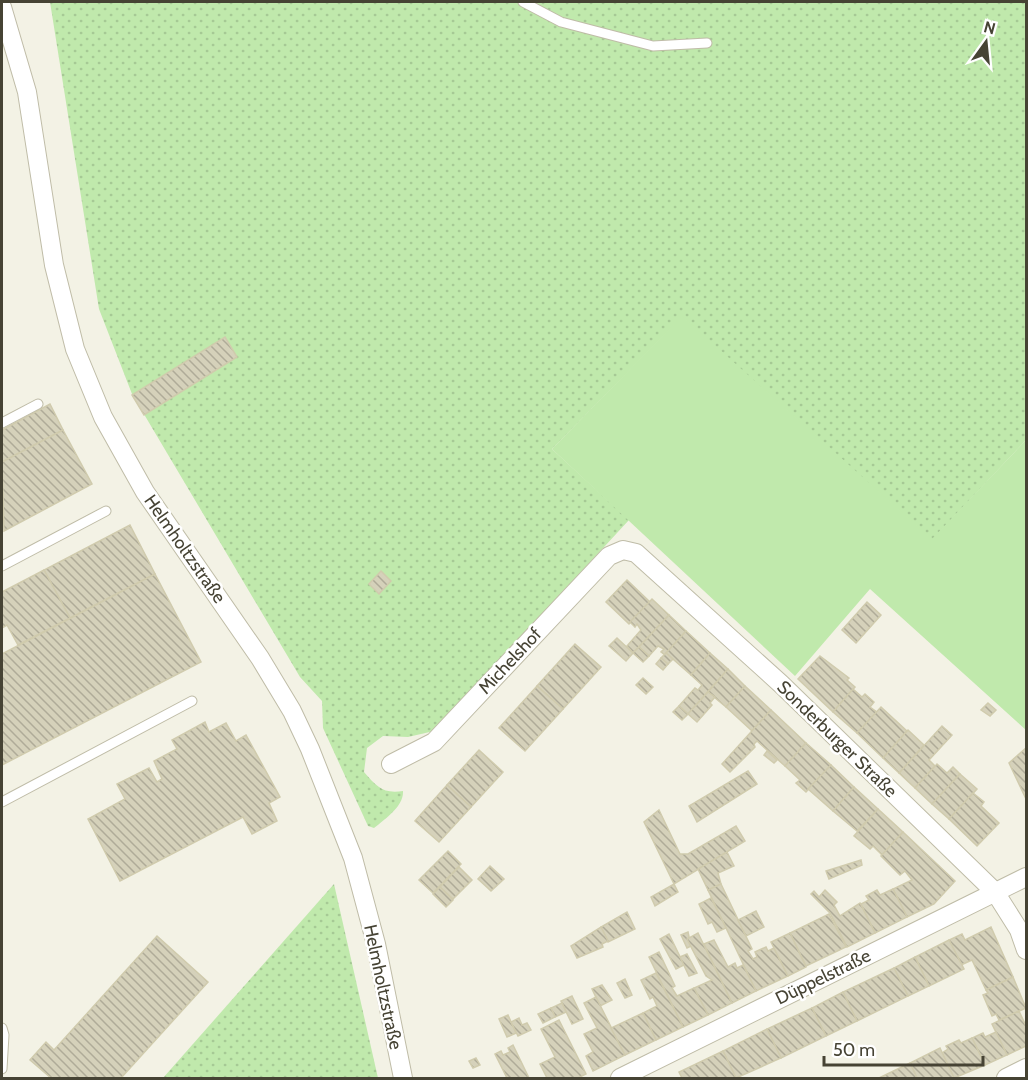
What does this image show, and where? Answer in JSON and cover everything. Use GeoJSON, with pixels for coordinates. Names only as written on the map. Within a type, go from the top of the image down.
{"type":"FeatureCollection","features":[{"type":"Feature","properties":{"kind":"street","name":"Helmholtzstraße"},"geometry":{"type":"LineString","coordinates":[[2,7],[27,92],[54,265],[75,349],[103,417],[145,492],[260,658],[292,711],[310,749],[353,858],[376,944],[403,1078]]}},
{"type":"Feature","properties":{"kind":"street","name":"Michelshof"},"geometry":{"type":"LineString","coordinates":[[391,764],[434,742],[609,556],[623,550]]}},
{"type":"Feature","properties":{"kind":"street","name":"Sonderburger Straße"},"geometry":{"type":"LineString","coordinates":[[623,550],[636,553],[781,684],[995,892],[1018,930],[1026,950]]}},
{"type":"Feature","properties":{"kind":"street","name":"Düppelstraße"},"geometry":{"type":"LineString","coordinates":[[620,1078],[1026,877]]}},
{"type":"Feature","properties":{"kind":"street"},"geometry":{"type":"LineString","coordinates":[[1006,1078],[1026,1068]]}},
{"type":"Feature","properties":{"kind":"lane"},"geometry":{"type":"LineString","coordinates":[[523,2],[561,22],[653,46],[707,43]]}},
{"type":"Feature","properties":{"kind":"lane"},"geometry":{"type":"LineString","coordinates":[[2,423],[38,404]]}},
{"type":"Feature","properties":{"kind":"lane"},"geometry":{"type":"LineString","coordinates":[[2,566],[106,511]]}},
{"type":"Feature","properties":{"kind":"lane"},"geometry":{"type":"LineString","coordinates":[[2,802],[192,700]]}},
{"type":"Feature","properties":{"kind":"lane"},"geometry":{"type":"LineString","coordinates":[[2,1028],[4,1035],[2,1069]]}},
{"type":"Feature","properties":{"kind":"green space"},"geometry":{"type":"Polygon","coordinates":[[[50,2],[1026,2],[1026,440],[932,540],[682,317],[552,449],[629,520],[434,731],[408,737],[383,736],[367,748],[364,772],[385,790],[403,791],[400,802],[393,812],[374,828],[368,826],[323,728],[322,701],[300,677],[132,394],[99,309],[50,2]]]}},
{"type":"Feature","properties":{"kind":"green space"},"geometry":{"type":"Polygon","coordinates":[[[682,316],[932,539],[1026,440],[1026,730],[870,589],[795,676],[552,449],[682,316]]]}},
{"type":"Feature","properties":{"kind":"green space"},"geometry":{"type":"Polygon","coordinates":[[[334,884],[378,1078],[163,1078],[334,884]]]}},
{"type":"Feature","properties":{"kind":"building"},"geometry":{"type":"Polygon","coordinates":[[[225,337],[237,357],[144,415],[132,395],[225,337]]]}},
{"type":"Feature","properties":{"kind":"building"},"geometry":{"type":"Polygon","coordinates":[[[50,404],[63,430],[2,462],[2,430],[50,404]]]}},
{"type":"Feature","properties":{"kind":"building"},"geometry":{"type":"Polygon","coordinates":[[[63,430],[92,484],[4,531],[2,462],[63,430]]]}},
{"type":"Feature","properties":{"kind":"building"},"geometry":{"type":"Polygon","coordinates":[[[130,525],[155,574],[70,618],[44,570],[130,525]]]}},
{"type":"Feature","properties":{"kind":"building"},"geometry":{"type":"Polygon","coordinates":[[[44,570],[70,618],[18,645],[7,625],[2,628],[2,592],[44,570]]]}},
{"type":"Feature","properties":{"kind":"building"},"geometry":{"type":"Polygon","coordinates":[[[381,571],[391,581],[379,594],[369,584],[381,571]]]}},
{"type":"Feature","properties":{"kind":"building"},"geometry":{"type":"Polygon","coordinates":[[[155,574],[201,662],[2,765],[2,654],[155,574]]]}},
{"type":"Feature","properties":{"kind":"building"},"geometry":{"type":"Polygon","coordinates":[[[627,580],[650,602],[629,624],[606,602],[627,580]]]}},
{"type":"Feature","properties":{"kind":"building"},"geometry":{"type":"Polygon","coordinates":[[[652,599],[669,615],[633,653],[627,646],[641,630],[637,624],[635,627],[630,622],[652,599]]]}},
{"type":"Feature","properties":{"kind":"building"},"geometry":{"type":"Polygon","coordinates":[[[867,602],[881,615],[856,643],[842,630],[867,602]]]}},
{"type":"Feature","properties":{"kind":"building"},"geometry":{"type":"Polygon","coordinates":[[[669,615],[686,631],[665,655],[661,652],[664,649],[658,646],[649,656],[639,647],[669,615]]]}},
{"type":"Feature","properties":{"kind":"building"},"geometry":{"type":"Polygon","coordinates":[[[686,631],[710,653],[691,675],[666,653],[686,631]]]}},
{"type":"Feature","properties":{"kind":"building"},"geometry":{"type":"Polygon","coordinates":[[[617,638],[633,653],[626,661],[609,646],[617,638]]]}},
{"type":"Feature","properties":{"kind":"building"},"geometry":{"type":"Polygon","coordinates":[[[575,644],[601,667],[563,709],[537,686],[575,644]]]}},
{"type":"Feature","properties":{"kind":"building"},"geometry":{"type":"Polygon","coordinates":[[[639,647],[649,656],[643,662],[633,653],[639,647]]]}},
{"type":"Feature","properties":{"kind":"building"},"geometry":{"type":"Polygon","coordinates":[[[666,653],[673,659],[668,664],[661,658],[666,653]]]}},
{"type":"Feature","properties":{"kind":"building"},"geometry":{"type":"Polygon","coordinates":[[[710,653],[728,669],[688,714],[679,706],[695,688],[698,690],[702,685],[691,675],[710,653]]]}},
{"type":"Feature","properties":{"kind":"building"},"geometry":{"type":"Polygon","coordinates":[[[820,656],[849,678],[847,680],[855,687],[833,712],[798,679],[820,656]]]}},
{"type":"Feature","properties":{"kind":"building"},"geometry":{"type":"Polygon","coordinates":[[[661,658],[668,664],[663,670],[656,664],[661,658]]]}},
{"type":"Feature","properties":{"kind":"building"},"geometry":{"type":"Polygon","coordinates":[[[728,669],[745,686],[726,707],[708,692],[728,669]]]}},
{"type":"Feature","properties":{"kind":"building"},"geometry":{"type":"Polygon","coordinates":[[[643,678],[653,687],[646,694],[636,685],[643,678]]]}},
{"type":"Feature","properties":{"kind":"building"},"geometry":{"type":"Polygon","coordinates":[[[537,686],[563,709],[525,751],[499,728],[537,686]]]}},
{"type":"Feature","properties":{"kind":"building"},"geometry":{"type":"Polygon","coordinates":[[[745,686],[771,710],[752,731],[726,707],[745,686]]]}},
{"type":"Feature","properties":{"kind":"building"},"geometry":{"type":"Polygon","coordinates":[[[853,689],[862,697],[865,694],[874,702],[870,707],[877,712],[857,733],[833,712],[853,689]]]}},
{"type":"Feature","properties":{"kind":"building"},"geometry":{"type":"Polygon","coordinates":[[[708,692],[715,697],[710,703],[712,705],[697,722],[688,714],[708,692]]]}},
{"type":"Feature","properties":{"kind":"building"},"geometry":{"type":"Polygon","coordinates":[[[988,703],[996,710],[990,716],[981,710],[988,703]]]}},
{"type":"Feature","properties":{"kind":"building"},"geometry":{"type":"Polygon","coordinates":[[[679,706],[688,714],[682,720],[673,712],[679,706]]]}},
{"type":"Feature","properties":{"kind":"building"},"geometry":{"type":"Polygon","coordinates":[[[881,707],[907,731],[883,758],[857,733],[881,707]]]}},
{"type":"Feature","properties":{"kind":"building"},"geometry":{"type":"Polygon","coordinates":[[[771,710],[806,743],[785,766],[757,741],[754,744],[755,747],[730,772],[722,764],[771,710]]]}},
{"type":"Feature","properties":{"kind":"building"},"geometry":{"type":"Polygon","coordinates":[[[205,722],[209,732],[226,723],[236,741],[246,735],[280,797],[269,803],[277,821],[252,834],[243,817],[120,881],[88,819],[125,799],[117,784],[149,768],[157,782],[162,779],[154,761],[177,749],[172,740],[205,722]]]}},
{"type":"Feature","properties":{"kind":"building"},"geometry":{"type":"Polygon","coordinates":[[[942,726],[952,735],[929,760],[935,766],[915,788],[899,773],[942,726]]]}},
{"type":"Feature","properties":{"kind":"building"},"geometry":{"type":"Polygon","coordinates":[[[908,730],[924,745],[899,773],[883,758],[908,730]]]}},
{"type":"Feature","properties":{"kind":"building"},"geometry":{"type":"Polygon","coordinates":[[[806,743],[831,765],[806,792],[796,783],[800,780],[785,766],[806,743]]]}},
{"type":"Feature","properties":{"kind":"building"},"geometry":{"type":"Polygon","coordinates":[[[1026,748],[1026,799],[1009,763],[1026,748]]]}},
{"type":"Feature","properties":{"kind":"building"},"geometry":{"type":"Polygon","coordinates":[[[479,750],[503,772],[471,807],[447,785],[479,750]]]}},
{"type":"Feature","properties":{"kind":"building"},"geometry":{"type":"Polygon","coordinates":[[[767,751],[777,760],[774,763],[764,755],[767,751]]]}},
{"type":"Feature","properties":{"kind":"building"},"geometry":{"type":"Polygon","coordinates":[[[937,764],[947,773],[953,767],[960,774],[932,804],[915,788],[937,764]]]}},
{"type":"Feature","properties":{"kind":"building"},"geometry":{"type":"Polygon","coordinates":[[[831,765],[854,787],[833,811],[808,789],[831,765]]]}},
{"type":"Feature","properties":{"kind":"building"},"geometry":{"type":"Polygon","coordinates":[[[748,771],[757,784],[697,822],[689,806],[748,771]]]}},
{"type":"Feature","properties":{"kind":"building"},"geometry":{"type":"Polygon","coordinates":[[[960,774],[977,789],[949,819],[932,804],[960,774]]]}},
{"type":"Feature","properties":{"kind":"building"},"geometry":{"type":"Polygon","coordinates":[[[447,785],[471,807],[439,842],[415,821],[447,785]]]}},
{"type":"Feature","properties":{"kind":"building"},"geometry":{"type":"Polygon","coordinates":[[[854,787],[878,809],[857,831],[833,811],[854,787]]]}},
{"type":"Feature","properties":{"kind":"building"},"geometry":{"type":"Polygon","coordinates":[[[973,793],[984,802],[981,806],[999,823],[977,846],[949,819],[973,793]]]}},
{"type":"Feature","properties":{"kind":"building"},"geometry":{"type":"Polygon","coordinates":[[[878,809],[903,832],[882,855],[873,846],[870,849],[854,836],[878,809]]]}},
{"type":"Feature","properties":{"kind":"building"},"geometry":{"type":"Polygon","coordinates":[[[659,810],[680,854],[688,854],[736,826],[745,841],[674,884],[644,822],[659,810]]]}},
{"type":"Feature","properties":{"kind":"building"},"geometry":{"type":"Polygon","coordinates":[[[903,832],[955,881],[934,904],[907,917],[893,889],[912,880],[905,871],[900,875],[881,856],[903,832]]]}},
{"type":"Feature","properties":{"kind":"building"},"geometry":{"type":"Polygon","coordinates":[[[448,851],[461,864],[433,893],[419,880],[448,851]]]}},
{"type":"Feature","properties":{"kind":"building"},"geometry":{"type":"Polygon","coordinates":[[[727,852],[734,866],[718,873],[721,884],[708,890],[698,869],[727,852]]]}},
{"type":"Feature","properties":{"kind":"building"},"geometry":{"type":"Polygon","coordinates":[[[861,860],[862,865],[829,879],[826,871],[861,860]]]}},
{"type":"Feature","properties":{"kind":"building"},"geometry":{"type":"Polygon","coordinates":[[[490,866],[504,879],[491,891],[478,879],[490,866]]]}},
{"type":"Feature","properties":{"kind":"building"},"geometry":{"type":"Polygon","coordinates":[[[459,867],[472,880],[453,899],[440,887],[459,867]]]}},
{"type":"Feature","properties":{"kind":"building"},"geometry":{"type":"Polygon","coordinates":[[[674,884],[678,892],[655,906],[651,897],[674,884]]]}},
{"type":"Feature","properties":{"kind":"building"},"geometry":{"type":"Polygon","coordinates":[[[721,884],[752,949],[748,951],[753,959],[757,957],[755,952],[766,947],[768,951],[774,948],[788,976],[756,991],[708,890],[721,884]]]}},
{"type":"Feature","properties":{"kind":"building"},"geometry":{"type":"Polygon","coordinates":[[[440,887],[453,900],[446,907],[433,894],[440,887]]]}},
{"type":"Feature","properties":{"kind":"building"},"geometry":{"type":"Polygon","coordinates":[[[893,889],[907,917],[875,933],[861,904],[869,900],[866,896],[877,890],[880,895],[893,889]]]}},
{"type":"Feature","properties":{"kind":"building"},"geometry":{"type":"Polygon","coordinates":[[[825,890],[837,902],[834,905],[840,916],[860,903],[875,933],[847,947],[830,913],[811,894],[814,891],[819,897],[825,890]]]}},
{"type":"Feature","properties":{"kind":"building"},"geometry":{"type":"Polygon","coordinates":[[[711,898],[726,928],[717,932],[712,922],[708,924],[699,904],[711,898]]]}},
{"type":"Feature","properties":{"kind":"building"},"geometry":{"type":"Polygon","coordinates":[[[756,911],[764,927],[746,936],[738,920],[756,911]]]}},
{"type":"Feature","properties":{"kind":"building"},"geometry":{"type":"Polygon","coordinates":[[[627,912],[635,929],[608,942],[601,927],[627,912]]]}},
{"type":"Feature","properties":{"kind":"building"},"geometry":{"type":"Polygon","coordinates":[[[829,914],[846,947],[806,966],[790,933],[829,914]]]}},
{"type":"Feature","properties":{"kind":"building"},"geometry":{"type":"Polygon","coordinates":[[[601,927],[608,941],[602,944],[603,947],[577,958],[571,946],[601,927]]]}},
{"type":"Feature","properties":{"kind":"building"},"geometry":{"type":"Polygon","coordinates":[[[991,927],[1013,977],[986,990],[972,960],[961,965],[949,940],[962,934],[965,940],[991,927]]]}},
{"type":"Feature","properties":{"kind":"building"},"geometry":{"type":"Polygon","coordinates":[[[688,932],[691,946],[687,948],[681,935],[688,932]]]}},
{"type":"Feature","properties":{"kind":"building"},"geometry":{"type":"Polygon","coordinates":[[[698,933],[732,1003],[708,1015],[694,988],[712,980],[706,976],[687,939],[698,933]]]}},
{"type":"Feature","properties":{"kind":"building"},"geometry":{"type":"Polygon","coordinates":[[[790,933],[806,967],[788,976],[771,942],[790,933]]]}},
{"type":"Feature","properties":{"kind":"building"},"geometry":{"type":"Polygon","coordinates":[[[669,934],[684,965],[676,969],[660,939],[669,934]]]}},
{"type":"Feature","properties":{"kind":"building"},"geometry":{"type":"Polygon","coordinates":[[[157,936],[208,982],[121,1078],[51,1078],[30,1060],[46,1042],[54,1050],[157,936]]]}},
{"type":"Feature","properties":{"kind":"building"},"geometry":{"type":"Polygon","coordinates":[[[714,940],[728,967],[735,963],[737,968],[743,965],[756,991],[732,1003],[704,944],[714,940]]]}},
{"type":"Feature","properties":{"kind":"building"},"geometry":{"type":"Polygon","coordinates":[[[949,940],[964,969],[929,986],[915,957],[949,940]]]}},
{"type":"Feature","properties":{"kind":"building"},"geometry":{"type":"Polygon","coordinates":[[[659,952],[675,986],[672,988],[677,996],[694,988],[708,1015],[683,1027],[649,957],[659,952]]]}},
{"type":"Feature","properties":{"kind":"building"},"geometry":{"type":"Polygon","coordinates":[[[687,954],[697,973],[689,976],[680,957],[687,954]]]}},
{"type":"Feature","properties":{"kind":"building"},"geometry":{"type":"Polygon","coordinates":[[[915,957],[929,986],[908,996],[894,968],[915,957]]]}},
{"type":"Feature","properties":{"kind":"building"},"geometry":{"type":"Polygon","coordinates":[[[894,968],[908,996],[857,1021],[843,992],[894,968]]]}},
{"type":"Feature","properties":{"kind":"building"},"geometry":{"type":"Polygon","coordinates":[[[656,973],[683,1027],[656,1040],[643,1013],[657,1006],[653,997],[650,999],[641,980],[656,973]]]}},
{"type":"Feature","properties":{"kind":"building"},"geometry":{"type":"Polygon","coordinates":[[[1013,977],[1026,1008],[999,1020],[996,1014],[992,1016],[983,995],[988,993],[986,990],[1013,977]]]}},
{"type":"Feature","properties":{"kind":"building"},"geometry":{"type":"Polygon","coordinates":[[[625,979],[632,995],[625,998],[617,983],[625,979]]]}},
{"type":"Feature","properties":{"kind":"building"},"geometry":{"type":"Polygon","coordinates":[[[602,985],[612,1000],[600,1006],[592,989],[602,985]]]}},
{"type":"Feature","properties":{"kind":"building"},"geometry":{"type":"Polygon","coordinates":[[[843,992],[857,1021],[826,1036],[812,1008],[843,992]]]}},
{"type":"Feature","properties":{"kind":"building"},"geometry":{"type":"Polygon","coordinates":[[[572,996],[583,1019],[572,1024],[561,1001],[572,996]]]}},
{"type":"Feature","properties":{"kind":"building"},"geometry":{"type":"Polygon","coordinates":[[[596,997],[625,1055],[593,1071],[586,1056],[593,1052],[584,1034],[597,1028],[584,1003],[596,997]]]}},
{"type":"Feature","properties":{"kind":"building"},"geometry":{"type":"Polygon","coordinates":[[[562,1003],[566,1012],[555,1017],[551,1008],[562,1003]]]}},
{"type":"Feature","properties":{"kind":"building"},"geometry":{"type":"Polygon","coordinates":[[[551,1008],[555,1017],[543,1023],[538,1014],[551,1008]]]}},
{"type":"Feature","properties":{"kind":"building"},"geometry":{"type":"Polygon","coordinates":[[[812,1008],[826,1036],[781,1058],[767,1029],[812,1008]]]}},
{"type":"Feature","properties":{"kind":"building"},"geometry":{"type":"Polygon","coordinates":[[[1019,1011],[1026,1026],[1026,1046],[1007,1055],[992,1024],[1019,1011]]]}},
{"type":"Feature","properties":{"kind":"building"},"geometry":{"type":"Polygon","coordinates":[[[643,1013],[656,1040],[625,1055],[611,1028],[643,1013]]]}},
{"type":"Feature","properties":{"kind":"building"},"geometry":{"type":"Polygon","coordinates":[[[508,1015],[516,1033],[507,1037],[499,1019],[508,1015]]]}},
{"type":"Feature","properties":{"kind":"building"},"geometry":{"type":"Polygon","coordinates":[[[519,1018],[522,1025],[527,1023],[531,1030],[518,1036],[511,1022],[519,1018]]]}},
{"type":"Feature","properties":{"kind":"building"},"geometry":{"type":"Polygon","coordinates":[[[559,1020],[586,1074],[578,1078],[547,1078],[540,1064],[555,1057],[541,1029],[559,1020]]]}},
{"type":"Feature","properties":{"kind":"building"},"geometry":{"type":"Polygon","coordinates":[[[767,1029],[781,1058],[736,1078],[723,1051],[767,1029]]]}},
{"type":"Feature","properties":{"kind":"building"},"geometry":{"type":"Polygon","coordinates":[[[996,1032],[1007,1055],[985,1065],[972,1038],[983,1033],[985,1037],[996,1032]]]}},
{"type":"Feature","properties":{"kind":"building"},"geometry":{"type":"Polygon","coordinates":[[[972,1038],[985,1065],[954,1078],[942,1053],[948,1049],[946,1046],[959,1040],[961,1043],[972,1038]]]}},
{"type":"Feature","properties":{"kind":"building"},"geometry":{"type":"Polygon","coordinates":[[[513,1045],[529,1078],[507,1078],[495,1054],[501,1051],[503,1055],[510,1052],[508,1048],[513,1045]]]}},
{"type":"Feature","properties":{"kind":"building"},"geometry":{"type":"Polygon","coordinates":[[[940,1048],[954,1078],[917,1078],[910,1063],[940,1048]]]}},
{"type":"Feature","properties":{"kind":"building"},"geometry":{"type":"Polygon","coordinates":[[[723,1051],[736,1078],[682,1078],[679,1072],[723,1051]]]}},
{"type":"Feature","properties":{"kind":"building"},"geometry":{"type":"Polygon","coordinates":[[[476,1058],[480,1065],[473,1068],[469,1061],[476,1058]]]}},
{"type":"Feature","properties":{"kind":"building"},"geometry":{"type":"Polygon","coordinates":[[[910,1063],[917,1078],[879,1078],[910,1063]]]}}]}
